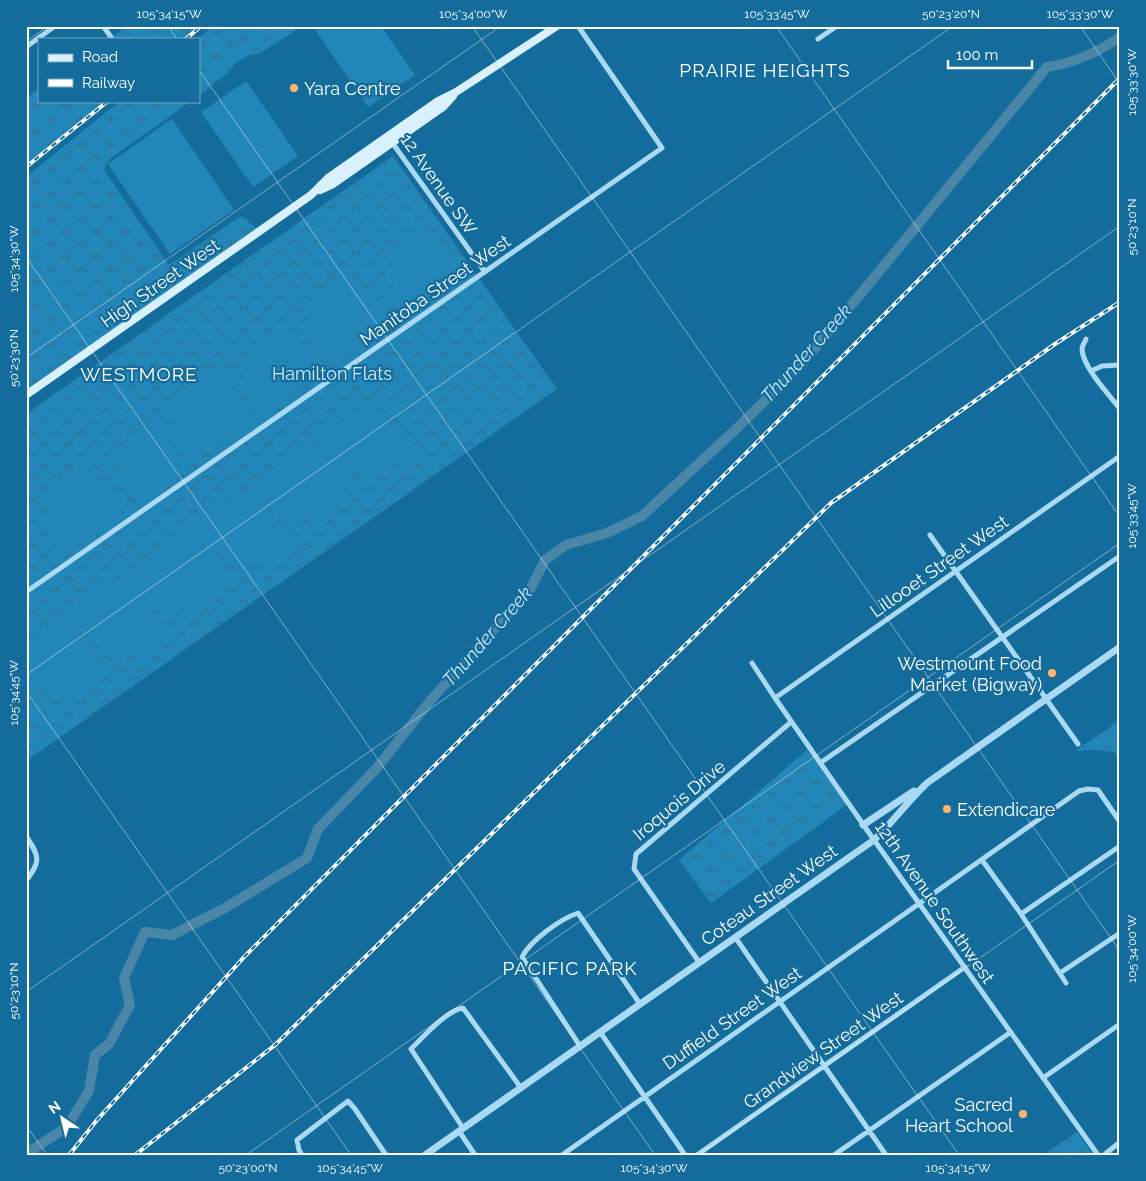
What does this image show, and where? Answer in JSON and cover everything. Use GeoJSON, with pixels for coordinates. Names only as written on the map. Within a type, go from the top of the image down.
{"type":"FeatureCollection","features":[{"type":"Feature","properties":{"kind":"main road","name":"High Street West"},"geometry":{"type":"LineString","coordinates":[[26,395],[311,195],[333,184],[390,139],[443,107],[456,92],[557,26]]}},
{"type":"Feature","properties":{"kind":"street"},"geometry":{"type":"LineString","coordinates":[[38,38],[55,26]]}},
{"type":"Feature","properties":{"kind":"street"},"geometry":{"type":"LineString","coordinates":[[103,26],[111,37]]}},
{"type":"Feature","properties":{"kind":"street","name":"Manitoba Street West"},"geometry":{"type":"LineString","coordinates":[[26,592],[662,148],[578,26]]}},
{"type":"Feature","properties":{"kind":"street"},"geometry":{"type":"LineString","coordinates":[[818,39],[838,26]]}},
{"type":"Feature","properties":{"kind":"street"},"geometry":{"type":"LineString","coordinates":[[26,47],[38,38]]}},
{"type":"Feature","properties":{"kind":"street","name":"12 Avenue SW"},"geometry":{"type":"LineString","coordinates":[[390,139],[485,272]]}},
{"type":"Feature","properties":{"kind":"street"},"geometry":{"type":"LineString","coordinates":[[1086,339],[1082,348],[1091,371],[1120,409]]}},
{"type":"Feature","properties":{"kind":"street"},"geometry":{"type":"LineString","coordinates":[[1091,371],[1102,366],[1120,365]]}},
{"type":"Feature","properties":{"kind":"street","name":"Lillooet Street West"},"geometry":{"type":"LineString","coordinates":[[775,698],[1120,456]]}},
{"type":"Feature","properties":{"kind":"street"},"geometry":{"type":"LineString","coordinates":[[930,535],[1078,744]]}},
{"type":"Feature","properties":{"kind":"street"},"geometry":{"type":"LineString","coordinates":[[820,763],[1120,556]]}},
{"type":"Feature","properties":{"kind":"street","name":"Coteau Street West"},"geometry":{"type":"LineString","coordinates":[[425,1155],[874,840],[889,826],[906,804],[927,782],[1120,646]]}},
{"type":"Feature","properties":{"kind":"street","name":"12th Avenue Southwest"},"geometry":{"type":"LineString","coordinates":[[752,663],[863,825],[1098,1155]]}},
{"type":"Feature","properties":{"kind":"street","name":"Iroquois Drive"},"geometry":{"type":"LineString","coordinates":[[699,962],[634,869],[636,854],[791,722]]}},
{"type":"Feature","properties":{"kind":"street"},"geometry":{"type":"LineString","coordinates":[[863,825],[927,782]]}},
{"type":"Feature","properties":{"kind":"street","name":"Duffield Street West"},"geometry":{"type":"LineString","coordinates":[[562,1155],[1079,791],[1088,789],[1098,790],[1120,822]]}},
{"type":"Feature","properties":{"kind":"street"},"geometry":{"type":"LineString","coordinates":[[26,836],[36,850],[37,866],[26,881]]}},
{"type":"Feature","properties":{"kind":"street"},"geometry":{"type":"LineString","coordinates":[[1021,914],[1120,846]]}},
{"type":"Feature","properties":{"kind":"street"},"geometry":{"type":"LineString","coordinates":[[982,860],[1021,914],[1066,983]]}},
{"type":"Feature","properties":{"kind":"street"},"geometry":{"type":"LineString","coordinates":[[580,1046],[522,957],[526,950],[566,917],[578,913],[640,1004]]}},
{"type":"Feature","properties":{"kind":"street"},"geometry":{"type":"LineString","coordinates":[[1060,973],[1120,933]]}},
{"type":"Feature","properties":{"kind":"street"},"geometry":{"type":"LineString","coordinates":[[735,937],[886,1155]]}},
{"type":"Feature","properties":{"kind":"street","name":"Grandview Street West"},"geometry":{"type":"LineString","coordinates":[[697,1155],[965,967]]}},
{"type":"Feature","properties":{"kind":"street"},"geometry":{"type":"LineString","coordinates":[[475,1155],[411,1049],[456,1009],[463,1008],[521,1088]]}},
{"type":"Feature","properties":{"kind":"street"},"geometry":{"type":"LineString","coordinates":[[1043,1078],[1120,1024]]}},
{"type":"Feature","properties":{"kind":"street"},"geometry":{"type":"LineString","coordinates":[[600,1032],[685,1155]]}},
{"type":"Feature","properties":{"kind":"street"},"geometry":{"type":"LineString","coordinates":[[834,1155],[1011,1032]]}},
{"type":"Feature","properties":{"kind":"street"},"geometry":{"type":"LineString","coordinates":[[302,1155],[297,1140],[348,1101],[386,1155]]}},
{"type":"Feature","properties":{"kind":"street"},"geometry":{"type":"LineString","coordinates":[[1104,1155],[1120,1142]]}},
{"type":"Feature","properties":{"kind":"green space"},"geometry":{"type":"Polygon","coordinates":[[[127,26],[200,26],[185,38],[110,38],[127,26]]]}},
{"type":"Feature","properties":{"kind":"green space"},"geometry":{"type":"Polygon","coordinates":[[[213,26],[242,26],[235,63],[231,70],[200,95],[200,38],[213,26]]]}},
{"type":"Feature","properties":{"kind":"green space"},"geometry":{"type":"Polygon","coordinates":[[[242,26],[302,26],[259,54],[250,55],[235,63],[242,26]]]}},
{"type":"Feature","properties":{"kind":"green space"},"geometry":{"type":"Polygon","coordinates":[[[323,26],[381,26],[415,75],[368,107],[316,31],[323,26]]]}},
{"type":"Feature","properties":{"kind":"green space"},"geometry":{"type":"Polygon","coordinates":[[[246,81],[298,156],[253,187],[201,112],[246,81]]]}},
{"type":"Feature","properties":{"kind":"green space"},"geometry":{"type":"Polygon","coordinates":[[[38,90],[38,102],[106,102],[26,166],[26,98],[38,90]]]}},
{"type":"Feature","properties":{"kind":"green space"},"geometry":{"type":"Polygon","coordinates":[[[119,102],[190,102],[111,158],[105,166],[105,171],[169,265],[239,217],[243,217],[257,229],[26,394],[26,177],[119,102]]]}},
{"type":"Feature","properties":{"kind":"green space"},"geometry":{"type":"Polygon","coordinates":[[[172,119],[234,210],[170,254],[108,164],[172,119]]]}},
{"type":"Feature","properties":{"kind":"green space","name":"Hamilton Flats"},"geometry":{"type":"Polygon","coordinates":[[[393,156],[557,389],[26,761],[26,414],[393,156]]]}},
{"type":"Feature","properties":{"kind":"green space"},"geometry":{"type":"Polygon","coordinates":[[[422,228],[454,271],[452,280],[407,312],[402,306],[395,290],[392,273],[393,264],[401,246],[409,237],[422,228]]]}},
{"type":"Feature","properties":{"kind":"green space"},"geometry":{"type":"Polygon","coordinates":[[[354,276],[385,320],[382,328],[325,368],[314,352],[309,339],[308,326],[319,304],[340,285],[354,276]]]}},
{"type":"Feature","properties":{"kind":"green space"},"geometry":{"type":"Polygon","coordinates":[[[286,323],[318,369],[317,376],[259,415],[247,394],[243,379],[243,364],[249,347],[286,323]]]}},
{"type":"Feature","properties":{"kind":"green space"},"geometry":{"type":"Polygon","coordinates":[[[219,370],[249,413],[250,423],[192,463],[178,437],[175,419],[177,410],[187,393],[219,370]]]}},
{"type":"Feature","properties":{"kind":"green space"},"geometry":{"type":"Polygon","coordinates":[[[368,404],[375,404],[411,456],[390,468],[367,473],[340,467],[327,455],[316,439],[368,404]]]}},
{"type":"Feature","properties":{"kind":"green space"},"geometry":{"type":"Polygon","coordinates":[[[151,421],[182,463],[181,471],[139,500],[130,490],[124,476],[120,461],[121,453],[127,439],[151,421]]]}},
{"type":"Feature","properties":{"kind":"green space"},"geometry":{"type":"Polygon","coordinates":[[[314,446],[354,501],[336,512],[315,517],[288,514],[271,505],[256,490],[253,483],[306,447],[314,446]]]}},
{"type":"Feature","properties":{"kind":"green space"},"geometry":{"type":"Polygon","coordinates":[[[88,462],[121,509],[120,517],[64,556],[53,539],[50,530],[48,520],[49,500],[59,483],[88,462]]]}},
{"type":"Feature","properties":{"kind":"green space"},"geometry":{"type":"Polygon","coordinates":[[[253,491],[292,546],[271,558],[249,562],[226,559],[206,546],[190,528],[242,492],[253,491]]]}},
{"type":"Feature","properties":{"kind":"green space"},"geometry":{"type":"Polygon","coordinates":[[[191,533],[229,590],[206,606],[177,612],[158,606],[142,595],[168,634],[146,648],[120,651],[100,647],[84,636],[67,614],[121,578],[129,579],[138,589],[128,572],[180,535],[191,533]]]}},
{"type":"Feature","properties":{"kind":"green space"},"geometry":{"type":"Polygon","coordinates":[[[67,619],[106,676],[94,686],[78,692],[50,692],[33,687],[26,682],[26,642],[59,620],[67,619]]]}},
{"type":"Feature","properties":{"kind":"green space"},"geometry":{"type":"Polygon","coordinates":[[[1120,720],[1120,760],[1114,752],[1075,751],[1120,720]]]}},
{"type":"Feature","properties":{"kind":"green space"},"geometry":{"type":"Polygon","coordinates":[[[807,750],[848,804],[711,903],[679,860],[807,750]]]}},
{"type":"Feature","properties":{"kind":"green space"},"geometry":{"type":"Polygon","coordinates":[[[1077,1132],[1093,1155],[1043,1155],[1077,1132]]]}},
{"type":"Feature","properties":{"kind":"waterway","name":"Thunder Creek"},"geometry":{"type":"LineString","coordinates":[[26,1154],[67,1127],[89,1091],[95,1055],[109,1044],[130,1005],[124,978],[145,932],[172,935],[225,908],[307,858],[318,829],[376,769],[430,701],[531,588],[545,560],[566,545],[607,533],[642,516],[734,431],[801,365],[1047,67],[1067,63],[1085,56],[1103,48],[1120,37]]}},
{"type":"Feature","properties":{"kind":"railway"},"geometry":{"type":"LineString","coordinates":[[187,38],[201,26]]}},
{"type":"Feature","properties":{"kind":"railway"},"geometry":{"type":"LineString","coordinates":[[69,1155],[97,1120],[245,956],[1120,78]]}},
{"type":"Feature","properties":{"kind":"railway"},"geometry":{"type":"LineString","coordinates":[[26,167],[107,102]]}},
{"type":"Feature","properties":{"kind":"railway"},"geometry":{"type":"LineString","coordinates":[[135,1155],[275,1045],[831,503],[1055,344],[1120,302]]}},
{"type":"Feature","properties":{"kind":"place","name":"Yara Centre"},"geometry":{"type":"Point","coordinates":[294,88]}},
{"type":"Feature","properties":{"kind":"place","name":"Westmount Food Market (Bigway)"},"geometry":{"type":"Point","coordinates":[1052,673]}},
{"type":"Feature","properties":{"kind":"place","name":"Extendicare"},"geometry":{"type":"Point","coordinates":[947,809]}},
{"type":"Feature","properties":{"kind":"place","name":"Sacred Heart School"},"geometry":{"type":"Point","coordinates":[1023,1114]}},
{"type":"Feature","properties":{"kind":"district","name":"PRAIRIE HEIGHTS"},"geometry":{"type":"Point","coordinates":[765,70]}},
{"type":"Feature","properties":{"kind":"district","name":"WESTMORE"},"geometry":{"type":"Point","coordinates":[139,374]}},
{"type":"Feature","properties":{"kind":"district","name":"PACIFIC PARK"},"geometry":{"type":"Point","coordinates":[570,968]}}]}
